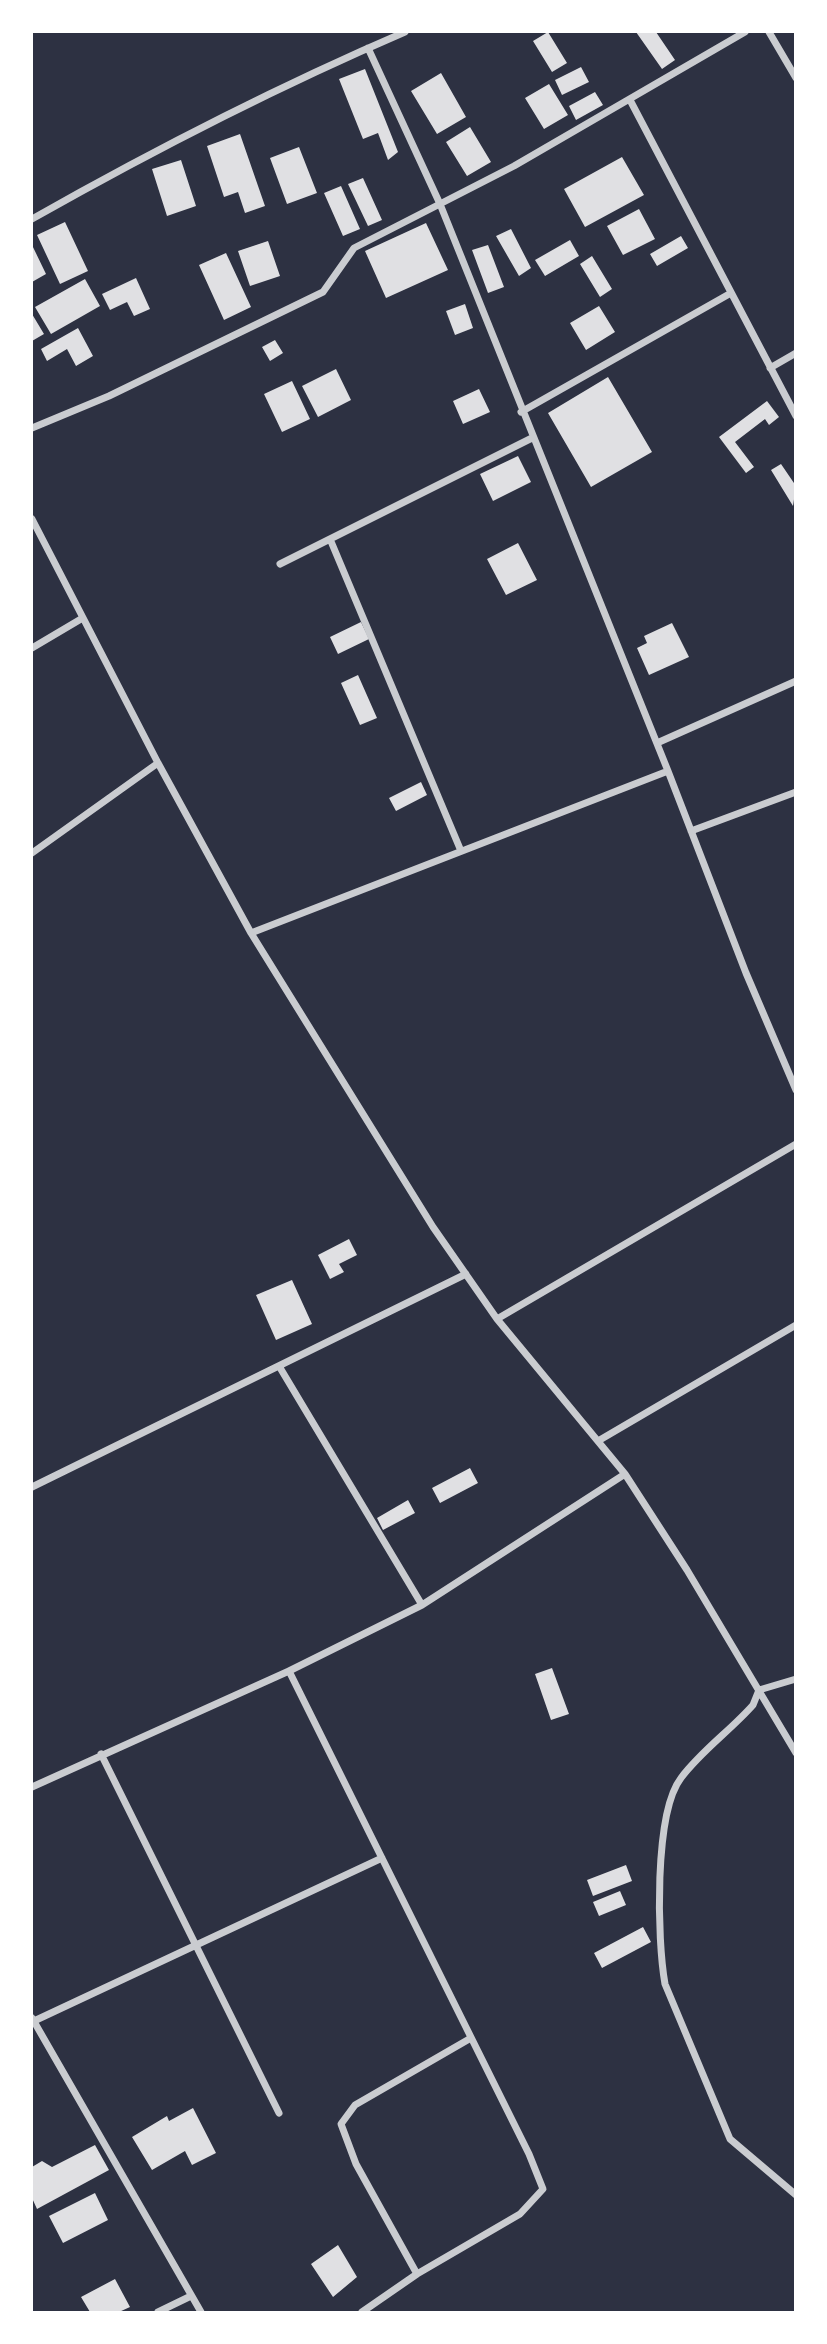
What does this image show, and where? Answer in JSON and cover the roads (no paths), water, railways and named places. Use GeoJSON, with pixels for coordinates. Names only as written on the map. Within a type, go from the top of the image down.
{"type":"FeatureCollection","features":[{"type":"Feature","properties":{"kind":"street"},"geometry":{"type":"LineString","coordinates":[[32,219],[196,129],[281,86],[405,32]]}},
{"type":"Feature","properties":{"kind":"street"},"geometry":{"type":"LineString","coordinates":[[32,428],[121,391],[323,292],[354,248],[630,100],[745,32]]}},
{"type":"Feature","properties":{"kind":"street"},"geometry":{"type":"LineString","coordinates":[[769,32],[796,78]]}},
{"type":"Feature","properties":{"kind":"street"},"geometry":{"type":"LineString","coordinates":[[368,48],[440,204],[521,411],[657,743],[746,973],[796,1090]]}},
{"type":"Feature","properties":{"kind":"street"},"geometry":{"type":"LineString","coordinates":[[630,100],[796,416]]}},
{"type":"Feature","properties":{"kind":"street"},"geometry":{"type":"LineString","coordinates":[[521,411],[731,293]]}},
{"type":"Feature","properties":{"kind":"street"},"geometry":{"type":"LineString","coordinates":[[770,368],[796,353]]}},
{"type":"Feature","properties":{"kind":"street"},"geometry":{"type":"LineString","coordinates":[[280,564],[532,438]]}},
{"type":"Feature","properties":{"kind":"street"},"geometry":{"type":"LineString","coordinates":[[32,519],[81,619],[251,933],[433,1227],[497,1319],[625,1474],[796,1753]]}},
{"type":"Feature","properties":{"kind":"street"},"geometry":{"type":"LineString","coordinates":[[330,539],[461,851]]}},
{"type":"Feature","properties":{"kind":"street"},"geometry":{"type":"LineString","coordinates":[[32,648],[81,619]]}},
{"type":"Feature","properties":{"kind":"street"},"geometry":{"type":"LineString","coordinates":[[657,743],[796,681]]}},
{"type":"Feature","properties":{"kind":"street"},"geometry":{"type":"LineString","coordinates":[[32,853],[158,763]]}},
{"type":"Feature","properties":{"kind":"street"},"geometry":{"type":"LineString","coordinates":[[251,933],[668,771]]}},
{"type":"Feature","properties":{"kind":"street"},"geometry":{"type":"LineString","coordinates":[[691,831],[796,792]]}},
{"type":"Feature","properties":{"kind":"street"},"geometry":{"type":"LineString","coordinates":[[497,1319],[796,1144]]}},
{"type":"Feature","properties":{"kind":"street"},"geometry":{"type":"LineString","coordinates":[[32,1487],[466,1274]]}},
{"type":"Feature","properties":{"kind":"street"},"geometry":{"type":"LineString","coordinates":[[598,1441],[796,1325]]}},
{"type":"Feature","properties":{"kind":"street"},"geometry":{"type":"LineString","coordinates":[[279,1366],[422,1605]]}},
{"type":"Feature","properties":{"kind":"street"},"geometry":{"type":"LineString","coordinates":[[32,1787],[289,1671],[422,1605],[625,1474]]}},
{"type":"Feature","properties":{"kind":"street"},"geometry":{"type":"LineString","coordinates":[[289,1671],[529,2154],[543,2189],[520,2214],[417,2274],[362,2312]]}},
{"type":"Feature","properties":{"kind":"street"},"geometry":{"type":"LineString","coordinates":[[759,1690],[796,1679]]}},
{"type":"Feature","properties":{"kind":"street"},"geometry":{"type":"LineString","coordinates":[[759,1690],[753,1705],[681,1778],[671,1796],[662,1836],[661,1961],[665,1984],[722,2127],[741,2151],[796,2195]]}},
{"type":"Feature","properties":{"kind":"street"},"geometry":{"type":"LineString","coordinates":[[101,1754],[279,2113]]}},
{"type":"Feature","properties":{"kind":"street"},"geometry":{"type":"LineString","coordinates":[[201,2312],[33,2019],[382,1858]]}},
{"type":"Feature","properties":{"kind":"street"},"geometry":{"type":"LineString","coordinates":[[417,2274],[356,2164],[341,2124],[355,2105],[471,2038]]}},
{"type":"Feature","properties":{"kind":"street"},"geometry":{"type":"LineString","coordinates":[[159,2312],[191,2296]]}}]}
